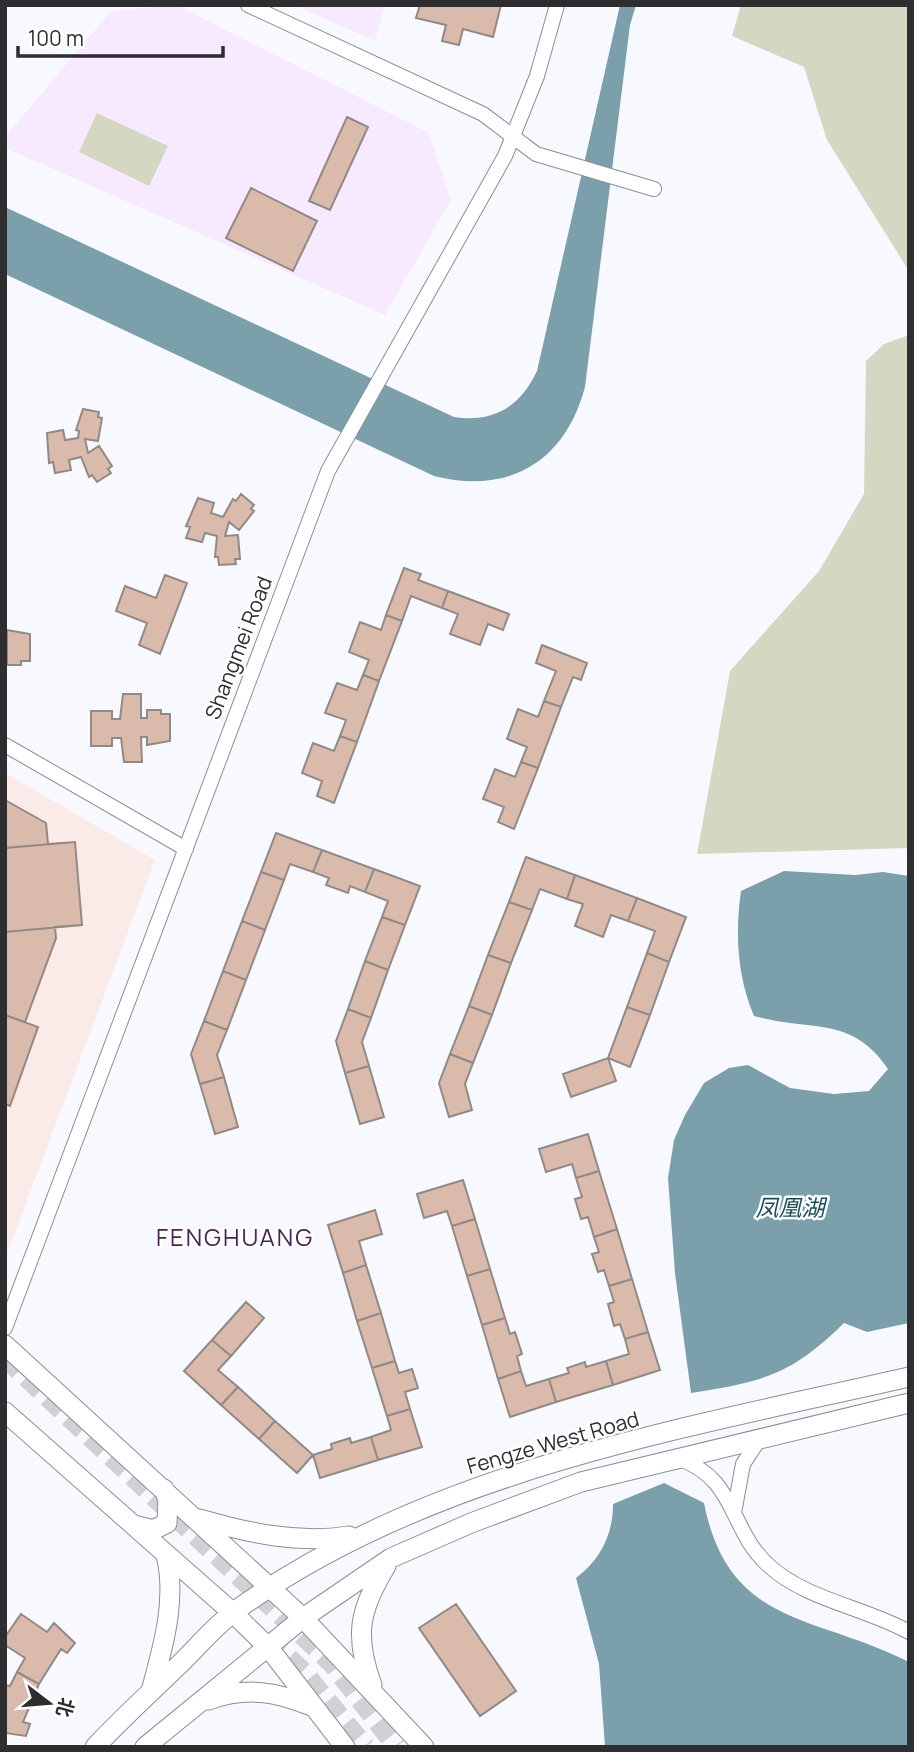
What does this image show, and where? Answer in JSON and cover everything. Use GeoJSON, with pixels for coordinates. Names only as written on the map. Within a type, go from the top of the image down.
{"type":"FeatureCollection","features":[{"type":"Feature","properties":{"kind":"main road"},"geometry":{"type":"LineString","coordinates":[[5,1345],[303,1618],[424,1747]]}},
{"type":"Feature","properties":{"kind":"main road","name":"Fengze West Road"},"geometry":{"type":"LineString","coordinates":[[95,1747],[233,1613],[364,1533],[461,1494],[571,1457],[909,1377]]}},
{"type":"Feature","properties":{"kind":"main road"},"geometry":{"type":"LineString","coordinates":[[145,1747],[303,1618],[391,1558],[471,1523],[582,1482],[909,1403]]}},
{"type":"Feature","properties":{"kind":"main road"},"geometry":{"type":"LineString","coordinates":[[5,1412],[268,1647],[345,1747]]}},
{"type":"Feature","properties":{"kind":"main road"},"geometry":{"type":"LineString","coordinates":[[130,1524],[153,1530],[167,1523],[168,1500],[164,1488]]}},
{"type":"Feature","properties":{"kind":"main road"},"geometry":{"type":"LineString","coordinates":[[195,1518],[229,1528],[296,1538],[325,1540],[364,1533]]}},
{"type":"Feature","properties":{"kind":"main road"},"geometry":{"type":"LineString","coordinates":[[152,1691],[169,1608],[172,1578],[166,1555]]}},
{"type":"Feature","properties":{"kind":"main road"},"geometry":{"type":"LineString","coordinates":[[375,1693],[363,1662],[359,1636],[364,1609],[391,1558]]}},
{"type":"Feature","properties":{"kind":"main road"},"geometry":{"type":"LineString","coordinates":[[198,1704],[229,1693],[263,1691],[286,1695],[317,1709]]}},
{"type":"Feature","properties":{"kind":"street"},"geometry":{"type":"LineString","coordinates":[[248,5],[483,114],[536,154],[654,189]]}},
{"type":"Feature","properties":{"kind":"street","name":"Shangmei Road"},"geometry":{"type":"LineString","coordinates":[[5,1328],[328,471],[483,199],[513,137],[537,76],[557,5]]}},
{"type":"Feature","properties":{"kind":"street"},"geometry":{"type":"LineString","coordinates":[[5,745],[186,849]]}},
{"type":"Feature","properties":{"kind":"street"},"geometry":{"type":"LineString","coordinates":[[734,1515],[743,1464],[760,1438]]}},
{"type":"Feature","properties":{"kind":"street"},"geometry":{"type":"LineString","coordinates":[[677,1458],[701,1468],[720,1484],[734,1515],[755,1550],[768,1565],[793,1583],[909,1632]]}},
{"type":"Feature","properties":{"kind":"shaded area"},"geometry":{"type":"Polygon","coordinates":[[[177,5],[429,133],[451,200],[385,315],[5,148],[5,137],[111,11],[177,5]]]}},
{"type":"Feature","properties":{"kind":"shaded area"},"geometry":{"type":"Polygon","coordinates":[[[294,5],[385,5],[375,41],[294,5]]]}},
{"type":"Feature","properties":{"kind":"shaded area"},"geometry":{"type":"Polygon","coordinates":[[[5,773],[155,860],[5,1259],[5,773]]]}},
{"type":"Feature","properties":{"kind":"green space"},"geometry":{"type":"Polygon","coordinates":[[[741,5],[909,5],[909,271],[827,140],[804,67],[732,36],[741,5]]]}},
{"type":"Feature","properties":{"kind":"green space"},"geometry":{"type":"Polygon","coordinates":[[[97,113],[168,146],[149,186],[79,152],[97,113]]]}},
{"type":"Feature","properties":{"kind":"green space"},"geometry":{"type":"Polygon","coordinates":[[[909,335],[909,848],[697,854],[730,671],[819,571],[864,494],[866,361],[884,344],[909,335]]]}},
{"type":"Feature","properties":{"kind":"water"},"geometry":{"type":"Polygon","coordinates":[[[620,5],[636,5],[630,25],[585,387],[576,413],[564,435],[548,453],[530,467],[509,476],[486,481],[461,481],[434,476],[5,274],[5,207],[454,417],[493,415],[514,403],[537,371],[620,5]]]}},
{"type":"Feature","properties":{"kind":"water","name":"凤凰湖"},"geometry":{"type":"Polygon","coordinates":[[[784,871],[855,875],[883,872],[909,876],[909,1323],[867,1332],[844,1323],[808,1355],[775,1373],[757,1380],[691,1393],[675,1273],[668,1178],[674,1140],[704,1083],[729,1068],[748,1065],[790,1088],[834,1094],[869,1091],[888,1069],[860,1040],[845,1033],[754,1016],[744,986],[739,954],[741,891],[784,871]]]}},
{"type":"Feature","properties":{"kind":"water"},"geometry":{"type":"Polygon","coordinates":[[[664,1483],[704,1503],[716,1544],[734,1574],[755,1596],[810,1624],[909,1662],[909,1747],[605,1747],[599,1664],[576,1578],[592,1563],[604,1546],[611,1526],[613,1504],[664,1483]]]}},
{"type":"Feature","properties":{"kind":"building"},"geometry":{"type":"Polygon","coordinates":[[[420,5],[501,5],[493,37],[463,29],[459,45],[442,41],[446,25],[416,18],[420,5]]]}},
{"type":"Feature","properties":{"kind":"building"},"geometry":{"type":"Polygon","coordinates":[[[347,117],[368,127],[330,210],[309,201],[347,117]]]}},
{"type":"Feature","properties":{"kind":"building"},"geometry":{"type":"Polygon","coordinates":[[[251,188],[317,221],[293,271],[226,238],[251,188]]]}},
{"type":"Feature","properties":{"kind":"building"},"geometry":{"type":"Polygon","coordinates":[[[83,409],[99,412],[98,417],[102,418],[98,441],[85,439],[88,453],[99,446],[112,466],[108,469],[111,473],[97,482],[92,475],[89,477],[81,457],[69,460],[71,470],[55,473],[53,462],[49,463],[47,433],[63,430],[65,440],[78,438],[79,431],[76,430],[83,409]]]}},
{"type":"Feature","properties":{"kind":"building"},"geometry":{"type":"Polygon","coordinates":[[[241,494],[254,505],[251,509],[254,511],[239,530],[229,522],[225,536],[238,535],[240,559],[235,559],[236,564],[219,565],[218,557],[215,557],[217,536],[205,533],[202,542],[186,538],[190,527],[186,526],[198,498],[214,503],[211,513],[223,517],[233,499],[236,501],[241,494]]]}},
{"type":"Feature","properties":{"kind":"building"},"geometry":{"type":"Polygon","coordinates":[[[404,568],[421,574],[418,580],[448,591],[442,608],[411,596],[402,621],[386,615],[404,568]]]}},
{"type":"Feature","properties":{"kind":"building"},"geometry":{"type":"Polygon","coordinates":[[[165,575],[187,583],[160,654],[139,645],[147,623],[116,611],[125,586],[156,598],[165,575]]]}},
{"type":"Feature","properties":{"kind":"building"},"geometry":{"type":"Polygon","coordinates":[[[448,591],[509,614],[503,630],[488,624],[480,645],[450,634],[458,614],[442,608],[448,591]]]}},
{"type":"Feature","properties":{"kind":"building"},"geometry":{"type":"Polygon","coordinates":[[[386,615],[402,621],[379,681],[363,675],[369,660],[349,652],[360,622],[381,630],[386,615]]]}},
{"type":"Feature","properties":{"kind":"building"},"geometry":{"type":"Polygon","coordinates":[[[7,630],[30,634],[30,661],[21,661],[21,665],[7,665],[7,630]]]}},
{"type":"Feature","properties":{"kind":"building"},"geometry":{"type":"Polygon","coordinates":[[[542,645],[587,663],[581,680],[573,677],[561,707],[544,701],[556,671],[536,663],[542,645]]]}},
{"type":"Feature","properties":{"kind":"building"},"geometry":{"type":"Polygon","coordinates":[[[363,675],[379,681],[357,742],[340,736],[346,720],[325,713],[337,683],[357,690],[363,675]]]}},
{"type":"Feature","properties":{"kind":"building"},"geometry":{"type":"Polygon","coordinates":[[[123,694],[141,694],[141,718],[147,718],[147,710],[161,710],[161,714],[170,714],[170,741],[147,745],[147,737],[141,737],[142,762],[124,762],[121,738],[112,738],[112,746],[91,746],[91,711],[112,711],[112,719],[120,719],[123,694]]]}},
{"type":"Feature","properties":{"kind":"building"},"geometry":{"type":"Polygon","coordinates":[[[544,701],[561,707],[538,768],[521,762],[527,747],[507,739],[518,709],[538,717],[544,701]]]}},
{"type":"Feature","properties":{"kind":"building"},"geometry":{"type":"Polygon","coordinates":[[[340,736],[357,742],[334,803],[317,796],[322,781],[302,773],[313,743],[334,751],[340,736]]]}},
{"type":"Feature","properties":{"kind":"building"},"geometry":{"type":"Polygon","coordinates":[[[521,762],[538,768],[514,829],[498,822],[504,807],[483,799],[495,769],[515,777],[521,762]]]}},
{"type":"Feature","properties":{"kind":"building"},"geometry":{"type":"Polygon","coordinates":[[[5,800],[46,823],[48,844],[75,842],[82,925],[55,927],[56,938],[25,1022],[5,1015],[5,800]]]}},
{"type":"Feature","properties":{"kind":"building"},"geometry":{"type":"Polygon","coordinates":[[[276,833],[322,850],[313,872],[290,864],[284,880],[261,872],[276,833]]]}},
{"type":"Feature","properties":{"kind":"building"},"geometry":{"type":"Polygon","coordinates":[[[75,842],[82,925],[5,932],[5,848],[75,842]]]}},
{"type":"Feature","properties":{"kind":"building"},"geometry":{"type":"Polygon","coordinates":[[[322,850],[374,869],[365,892],[350,886],[348,893],[326,885],[329,878],[313,872],[322,850]]]}},
{"type":"Feature","properties":{"kind":"building"},"geometry":{"type":"Polygon","coordinates":[[[526,857],[575,875],[567,899],[540,889],[532,910],[509,902],[526,857]]]}},
{"type":"Feature","properties":{"kind":"building"},"geometry":{"type":"Polygon","coordinates":[[[374,869],[420,886],[405,925],[382,917],[388,901],[365,892],[374,869]]]}},
{"type":"Feature","properties":{"kind":"building"},"geometry":{"type":"Polygon","coordinates":[[[261,872],[284,880],[265,930],[242,921],[261,872]]]}},
{"type":"Feature","properties":{"kind":"building"},"geometry":{"type":"Polygon","coordinates":[[[575,875],[637,898],[628,921],[611,915],[603,937],[575,926],[583,904],[567,899],[575,875]]]}},
{"type":"Feature","properties":{"kind":"building"},"geometry":{"type":"Polygon","coordinates":[[[637,898],[686,917],[669,962],[647,953],[655,931],[628,921],[637,898]]]}},
{"type":"Feature","properties":{"kind":"building"},"geometry":{"type":"Polygon","coordinates":[[[509,902],[532,910],[511,963],[488,955],[509,902]]]}},
{"type":"Feature","properties":{"kind":"building"},"geometry":{"type":"Polygon","coordinates":[[[382,917],[405,925],[388,970],[365,961],[382,917]]]}},
{"type":"Feature","properties":{"kind":"building"},"geometry":{"type":"Polygon","coordinates":[[[242,921],[265,930],[246,980],[223,971],[242,921]]]}},
{"type":"Feature","properties":{"kind":"building"},"geometry":{"type":"Polygon","coordinates":[[[647,953],[669,962],[650,1015],[627,1007],[647,953]]]}},
{"type":"Feature","properties":{"kind":"building"},"geometry":{"type":"Polygon","coordinates":[[[488,955],[511,963],[492,1015],[469,1006],[488,955]]]}},
{"type":"Feature","properties":{"kind":"building"},"geometry":{"type":"Polygon","coordinates":[[[365,961],[388,970],[371,1018],[348,1009],[365,961]]]}},
{"type":"Feature","properties":{"kind":"building"},"geometry":{"type":"Polygon","coordinates":[[[223,971],[246,980],[227,1030],[204,1021],[223,971]]]}},
{"type":"Feature","properties":{"kind":"building"},"geometry":{"type":"Polygon","coordinates":[[[469,1006],[492,1015],[473,1063],[450,1054],[469,1006]]]}},
{"type":"Feature","properties":{"kind":"building"},"geometry":{"type":"Polygon","coordinates":[[[627,1007],[650,1015],[630,1067],[608,1058],[627,1007]]]}},
{"type":"Feature","properties":{"kind":"building"},"geometry":{"type":"Polygon","coordinates":[[[348,1009],[371,1018],[362,1042],[369,1066],[345,1073],[336,1041],[348,1009]]]}},
{"type":"Feature","properties":{"kind":"building"},"geometry":{"type":"Polygon","coordinates":[[[5,1015],[38,1027],[10,1106],[5,1104],[5,1015]]]}},
{"type":"Feature","properties":{"kind":"building"},"geometry":{"type":"Polygon","coordinates":[[[204,1021],[227,1030],[217,1055],[224,1077],[200,1084],[191,1054],[204,1021]]]}},
{"type":"Feature","properties":{"kind":"building"},"geometry":{"type":"Polygon","coordinates":[[[450,1054],[473,1063],[465,1084],[472,1110],[449,1117],[439,1083],[450,1054]]]}},
{"type":"Feature","properties":{"kind":"building"},"geometry":{"type":"Polygon","coordinates":[[[608,1058],[616,1081],[571,1097],[563,1074],[608,1058]]]}},
{"type":"Feature","properties":{"kind":"building"},"geometry":{"type":"Polygon","coordinates":[[[369,1066],[384,1117],[360,1124],[345,1073],[369,1066]]]}},
{"type":"Feature","properties":{"kind":"building"},"geometry":{"type":"Polygon","coordinates":[[[224,1077],[238,1127],[215,1134],[200,1084],[224,1077]]]}},
{"type":"Feature","properties":{"kind":"building"},"geometry":{"type":"Polygon","coordinates":[[[588,1134],[599,1171],[576,1178],[572,1164],[546,1172],[539,1149],[588,1134]]]}},
{"type":"Feature","properties":{"kind":"building"},"geometry":{"type":"Polygon","coordinates":[[[599,1171],[617,1229],[594,1237],[588,1217],[581,1219],[575,1199],[582,1197],[576,1178],[599,1171]]]}},
{"type":"Feature","properties":{"kind":"building"},"geometry":{"type":"Polygon","coordinates":[[[463,1180],[475,1219],[452,1226],[447,1211],[424,1218],[417,1194],[463,1180]]]}},
{"type":"Feature","properties":{"kind":"building"},"geometry":{"type":"Polygon","coordinates":[[[375,1210],[382,1234],[359,1241],[366,1265],[343,1273],[328,1225],[375,1210]]]}},
{"type":"Feature","properties":{"kind":"building"},"geometry":{"type":"Polygon","coordinates":[[[475,1219],[490,1269],[467,1276],[452,1226],[475,1219]]]}},
{"type":"Feature","properties":{"kind":"building"},"geometry":{"type":"Polygon","coordinates":[[[617,1229],[632,1279],[609,1286],[604,1270],[598,1272],[592,1254],[599,1252],[594,1237],[617,1229]]]}},
{"type":"Feature","properties":{"kind":"building"},"geometry":{"type":"Polygon","coordinates":[[[366,1265],[381,1313],[357,1321],[343,1273],[366,1265]]]}},
{"type":"Feature","properties":{"kind":"building"},"geometry":{"type":"Polygon","coordinates":[[[490,1269],[505,1318],[482,1325],[467,1276],[490,1269]]]}},
{"type":"Feature","properties":{"kind":"building"},"geometry":{"type":"Polygon","coordinates":[[[632,1279],[648,1332],[625,1339],[620,1324],[614,1326],[608,1304],[614,1302],[609,1286],[632,1279]]]}},
{"type":"Feature","properties":{"kind":"building"},"geometry":{"type":"Polygon","coordinates":[[[246,1302],[264,1318],[231,1356],[212,1340],[246,1302]]]}},
{"type":"Feature","properties":{"kind":"building"},"geometry":{"type":"Polygon","coordinates":[[[381,1313],[395,1361],[372,1368],[357,1321],[381,1313]]]}},
{"type":"Feature","properties":{"kind":"building"},"geometry":{"type":"Polygon","coordinates":[[[505,1318],[510,1334],[515,1332],[522,1354],[517,1356],[521,1371],[498,1379],[482,1325],[505,1318]]]}},
{"type":"Feature","properties":{"kind":"building"},"geometry":{"type":"Polygon","coordinates":[[[648,1332],[660,1370],[613,1385],[606,1361],[629,1354],[625,1339],[648,1332]]]}},
{"type":"Feature","properties":{"kind":"building"},"geometry":{"type":"Polygon","coordinates":[[[212,1340],[231,1356],[218,1370],[238,1387],[221,1405],[184,1371],[212,1340]]]}},
{"type":"Feature","properties":{"kind":"building"},"geometry":{"type":"Polygon","coordinates":[[[395,1361],[399,1373],[412,1369],[418,1388],[405,1392],[410,1409],[387,1416],[372,1368],[395,1361]]]}},
{"type":"Feature","properties":{"kind":"building"},"geometry":{"type":"Polygon","coordinates":[[[606,1361],[613,1385],[556,1402],[549,1379],[569,1373],[567,1368],[585,1362],[586,1367],[606,1361]]]}},
{"type":"Feature","properties":{"kind":"building"},"geometry":{"type":"Polygon","coordinates":[[[521,1371],[526,1386],[549,1379],[556,1402],[510,1417],[498,1379],[521,1371]]]}},
{"type":"Feature","properties":{"kind":"building"},"geometry":{"type":"Polygon","coordinates":[[[238,1387],[275,1421],[259,1439],[221,1405],[238,1387]]]}},
{"type":"Feature","properties":{"kind":"building"},"geometry":{"type":"Polygon","coordinates":[[[410,1409],[422,1447],[378,1460],[371,1437],[391,1430],[387,1416],[410,1409]]]}},
{"type":"Feature","properties":{"kind":"building"},"geometry":{"type":"Polygon","coordinates":[[[275,1421],[313,1455],[297,1473],[259,1439],[275,1421]]]}},
{"type":"Feature","properties":{"kind":"building"},"geometry":{"type":"Polygon","coordinates":[[[371,1437],[378,1460],[320,1478],[313,1455],[332,1449],[331,1444],[350,1438],[351,1443],[371,1437]]]}},
{"type":"Feature","properties":{"kind":"building"},"geometry":{"type":"Polygon","coordinates":[[[456,1604],[516,1691],[480,1716],[419,1628],[456,1604]]]}},
{"type":"Feature","properties":{"kind":"building"},"geometry":{"type":"Polygon","coordinates":[[[21,1614],[47,1632],[54,1623],[75,1643],[67,1653],[61,1649],[39,1684],[17,1672],[25,1658],[5,1645],[5,1637],[21,1614]]]}},
{"type":"Feature","properties":{"kind":"building"},"geometry":{"type":"Polygon","coordinates":[[[17,1672],[39,1684],[23,1722],[30,1724],[26,1736],[5,1733],[5,1685],[10,1686],[17,1672]]]}},
{"type":"Feature","properties":{"kind":"tunnel"},"geometry":{"type":"LineString","coordinates":[[5,1358],[331,1663],[396,1747]]}},
{"type":"Feature","properties":{"kind":"tunnel"},"geometry":{"type":"LineString","coordinates":[[268,1638],[304,1672],[366,1747]]}},
{"type":"Feature","properties":{"kind":"district","name":"FENGHUANG"},"geometry":{"type":"Point","coordinates":[235,1238]}}]}
